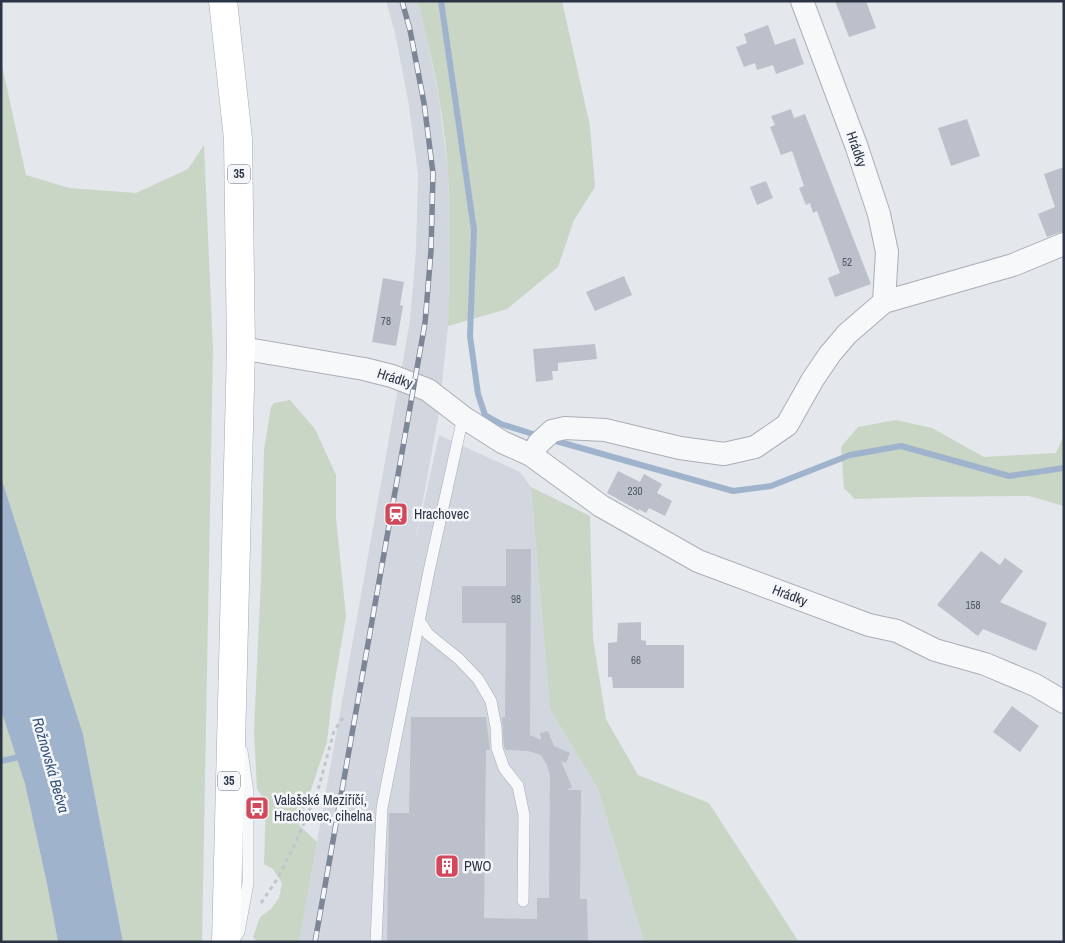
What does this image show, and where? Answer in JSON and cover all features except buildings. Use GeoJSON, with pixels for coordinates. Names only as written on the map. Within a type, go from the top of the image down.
{"type":"FeatureCollection","features":[{"type":"Feature","properties":{"kind":"main road","name":"35"},"geometry":{"type":"LineString","coordinates":[[223,1],[238,139],[241,348],[226,942]]}},
{"type":"Feature","properties":{"kind":"street","name":"Hrádky"},"geometry":{"type":"LineString","coordinates":[[802,1],[880,214],[887,252],[884,302]]}},
{"type":"Feature","properties":{"kind":"street"},"geometry":{"type":"LineString","coordinates":[[541,443],[565,428],[605,430],[680,448],[724,454],[755,447],[787,425],[830,354],[847,334],[884,302],[1013,265],[1064,244]]}},
{"type":"Feature","properties":{"kind":"street","name":"Hrádky"},"geometry":{"type":"LineString","coordinates":[[241,348],[364,369],[392,376],[428,390],[463,417],[502,442],[541,443],[601,506],[698,561],[869,625],[897,631],[935,650],[985,664],[1035,685],[1064,702]]}},
{"type":"Feature","properties":{"kind":"lane"},"geometry":{"type":"LineString","coordinates":[[376,942],[382,808],[419,620],[463,417]]}},
{"type":"Feature","properties":{"kind":"lane"},"geometry":{"type":"LineString","coordinates":[[419,620],[428,634],[460,659],[478,679],[491,701],[496,726],[497,748],[504,768],[518,786],[524,815],[523,901]]}},
{"type":"Feature","properties":{"kind":"lane"},"geometry":{"type":"LineString","coordinates":[[232,666],[248,792],[248,883],[239,932],[233,942]]}},
{"type":"Feature","properties":{"kind":"path"},"geometry":{"type":"LineString","coordinates":[[256,910],[278,878],[295,844],[318,790],[334,731],[345,716]]}},
{"type":"Feature","properties":{"kind":"shaded area"},"geometry":{"type":"Polygon","coordinates":[[[386,1],[418,1],[425,26],[439,100],[448,172],[451,255],[448,326],[439,413],[415,544],[439,435],[520,472],[531,487],[550,709],[598,789],[644,942],[299,942],[410,321],[416,250],[418,174],[409,105],[395,33],[386,1]]]}},
{"type":"Feature","properties":{"kind":"green space"},"geometry":{"type":"Polygon","coordinates":[[[418,1],[562,1],[590,126],[595,187],[574,220],[558,267],[507,309],[448,326],[450,231],[444,131],[437,87],[418,1]]]}},
{"type":"Feature","properties":{"kind":"green space"},"geometry":{"type":"Polygon","coordinates":[[[1,61],[26,175],[69,188],[136,193],[188,169],[204,145],[213,349],[202,942],[123,942],[83,734],[1,477],[1,61]]]}},
{"type":"Feature","properties":{"kind":"green space"},"geometry":{"type":"Polygon","coordinates":[[[290,400],[315,429],[336,475],[336,518],[346,616],[332,698],[327,742],[299,825],[317,842],[299,942],[258,942],[253,937],[260,917],[271,909],[279,898],[282,883],[273,869],[264,864],[266,802],[257,789],[254,731],[261,579],[264,450],[271,407],[274,403],[290,400]]]}},
{"type":"Feature","properties":{"kind":"green space"},"geometry":{"type":"Polygon","coordinates":[[[896,420],[932,428],[984,457],[1056,453],[1064,435],[1064,506],[1029,496],[855,499],[844,488],[841,447],[858,427],[896,420]]]}},
{"type":"Feature","properties":{"kind":"green space"},"geometry":{"type":"Polygon","coordinates":[[[531,487],[590,516],[593,638],[606,719],[638,775],[709,803],[799,942],[644,942],[598,789],[550,709],[531,487]]]}},
{"type":"Feature","properties":{"kind":"green space"},"geometry":{"type":"Polygon","coordinates":[[[1,710],[25,784],[58,942],[1,942],[1,710]]]}},
{"type":"Feature","properties":{"kind":"water","name":"Rožnovská Bečva"},"geometry":{"type":"Polygon","coordinates":[[[1,477],[83,734],[123,942],[58,942],[25,784],[1,710],[1,477]]]}},
{"type":"Feature","properties":{"kind":"waterway"},"geometry":{"type":"LineString","coordinates":[[441,1],[474,230],[470,336],[478,394],[485,415],[501,424],[539,436]]}},
{"type":"Feature","properties":{"kind":"waterway"},"geometry":{"type":"LineString","coordinates":[[549,439],[733,491],[771,486],[850,455],[901,446],[1009,476],[1064,468]]}},
{"type":"Feature","properties":{"kind":"waterway"},"geometry":{"type":"LineString","coordinates":[[1,761],[24,756]]}},
{"type":"Feature","properties":{"kind":"railway"},"geometry":{"type":"LineString","coordinates":[[315,942],[425,323],[431,251],[433,173],[424,103],[410,30],[402,1]]}},
{"type":"Feature","properties":{"kind":"place","name":"Hrachovec"},"geometry":{"type":"Point","coordinates":[396,514]}},
{"type":"Feature","properties":{"kind":"place","name":"Valašské Meziříčí, Hrachovec, cihelna"},"geometry":{"type":"Point","coordinates":[257,808]}},
{"type":"Feature","properties":{"kind":"place","name":"PWO"},"geometry":{"type":"Point","coordinates":[447,866]}}]}
